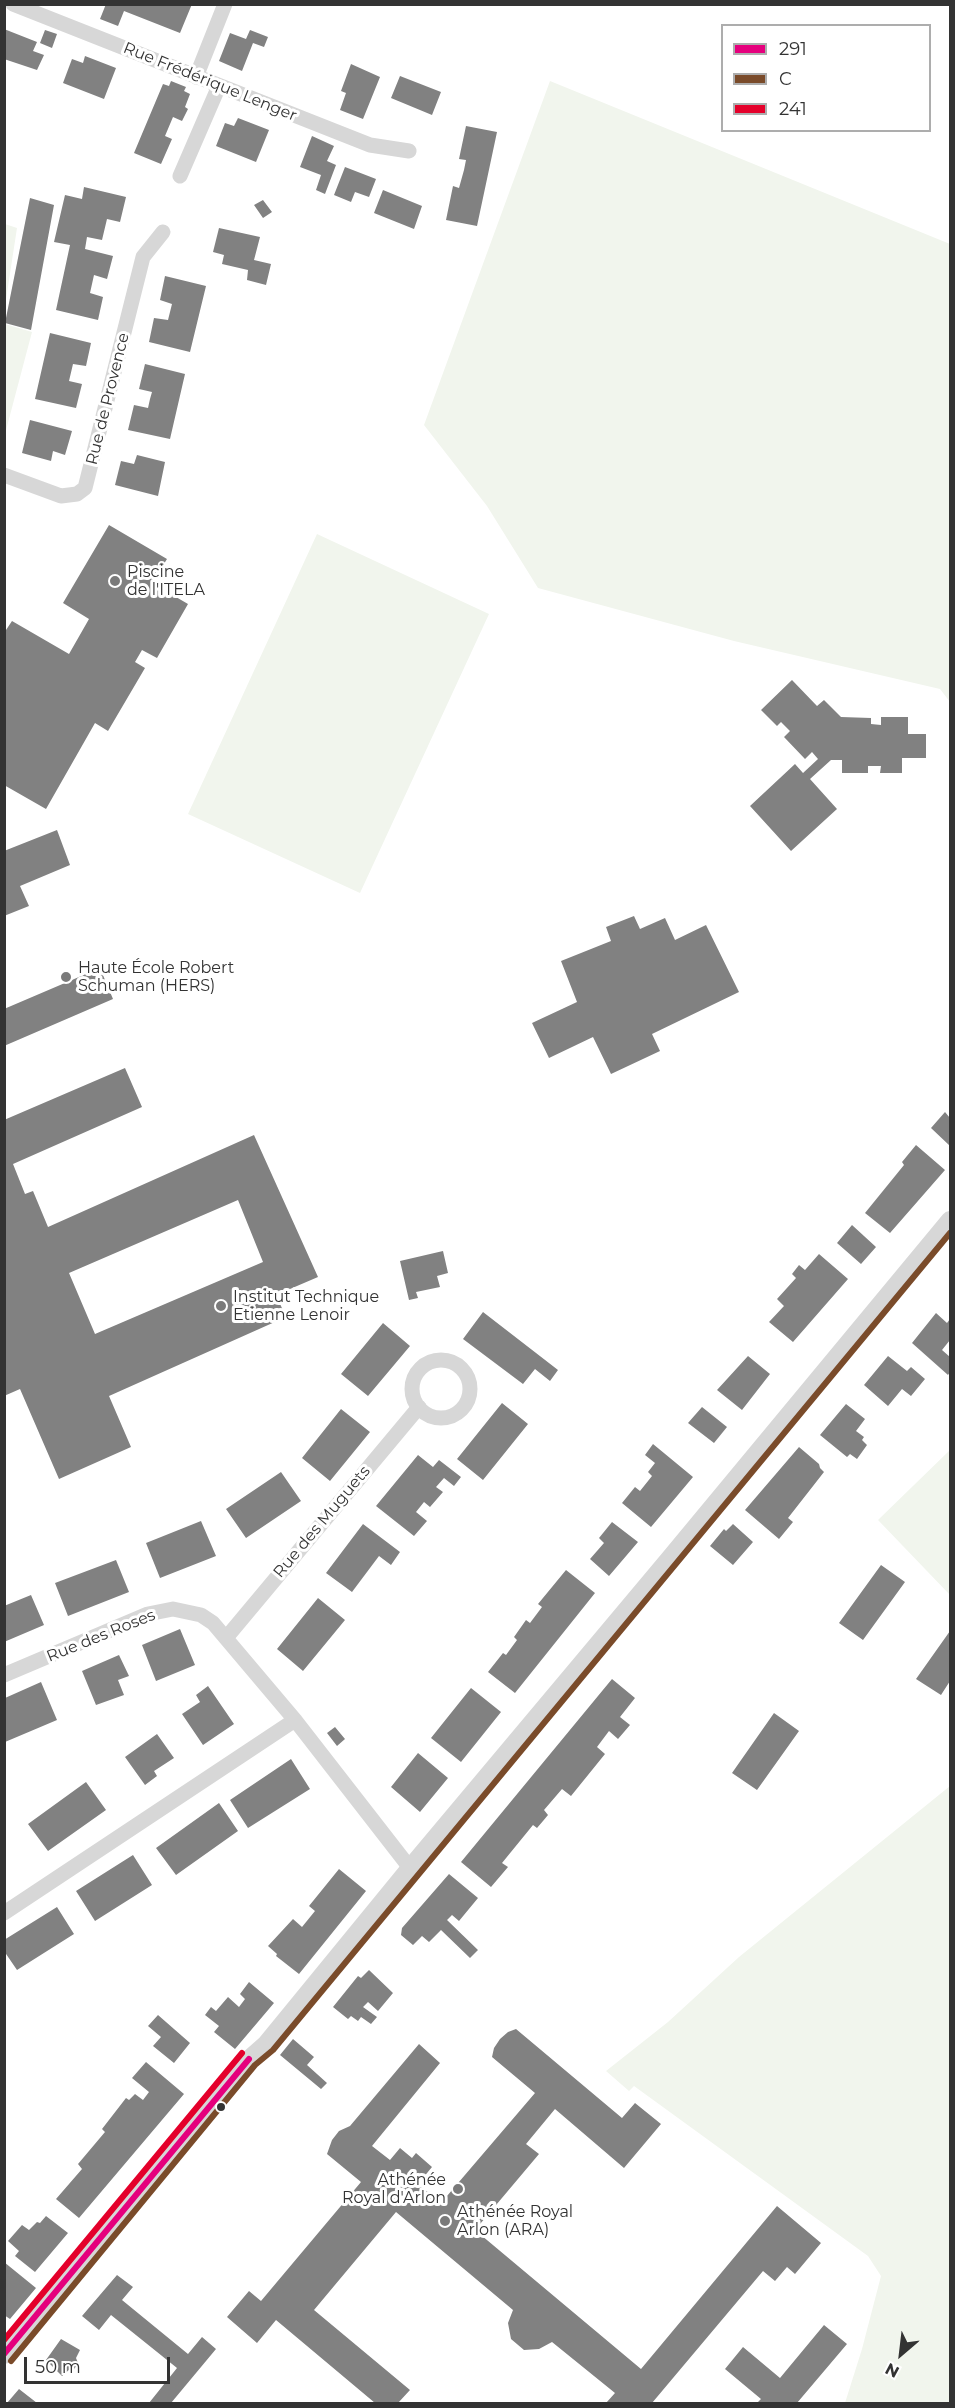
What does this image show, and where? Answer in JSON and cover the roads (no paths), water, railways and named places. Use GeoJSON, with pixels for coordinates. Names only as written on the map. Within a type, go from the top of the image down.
{"type":"FeatureCollection","features":[{"type":"Feature","properties":{"kind":"street","name":"Rue Frédérique Lenger"},"geometry":{"type":"LineString","coordinates":[[13,4],[370,145],[408,151]]}},
{"type":"Feature","properties":{"kind":"street"},"geometry":{"type":"LineString","coordinates":[[196,77],[225,4]]}},
{"type":"Feature","properties":{"kind":"street"},"geometry":{"type":"LineString","coordinates":[[180,176],[219,86]]}},
{"type":"Feature","properties":{"kind":"street","name":"Rue de Provence"},"geometry":{"type":"LineString","coordinates":[[4,476],[61,496],[77,494],[85,488],[143,257],[163,232]]}},
{"type":"Feature","properties":{"kind":"street"},"geometry":{"type":"LineString","coordinates":[[4,2355],[249,2059],[266,2044],[951,1220]]}},
{"type":"Feature","properties":{"kind":"street","name":"Rue des Muguets"},"geometry":{"type":"LineString","coordinates":[[226,1638],[418,1407]]}},
{"type":"Feature","properties":{"kind":"street","name":"Rue des Roses"},"geometry":{"type":"LineString","coordinates":[[4,1675],[148,1614],[173,1609],[201,1615],[213,1623],[295,1720],[410,1868]]}},
{"type":"Feature","properties":{"kind":"street"},"geometry":{"type":"LineString","coordinates":[[4,1913],[295,1720]]}},
{"type":"Feature","properties":{"kind":"place","name":"Piscine de l'ITELA"},"geometry":{"type":"Point","coordinates":[115,581]}},
{"type":"Feature","properties":{"kind":"place","name":"Haute École Robert Schuman (HERS)"},"geometry":{"type":"Point","coordinates":[66,977]}},
{"type":"Feature","properties":{"kind":"place","name":"Institut Technique Etienne Lenoir"},"geometry":{"type":"Point","coordinates":[221,1306]}},
{"type":"Feature","properties":{"kind":"place","name":"Athénée Royal d'Arlon"},"geometry":{"type":"Point","coordinates":[458,2189]}},
{"type":"Feature","properties":{"kind":"place","name":"Athénée Royal Arlon (ARA)"},"geometry":{"type":"Point","coordinates":[445,2221]}}]}
